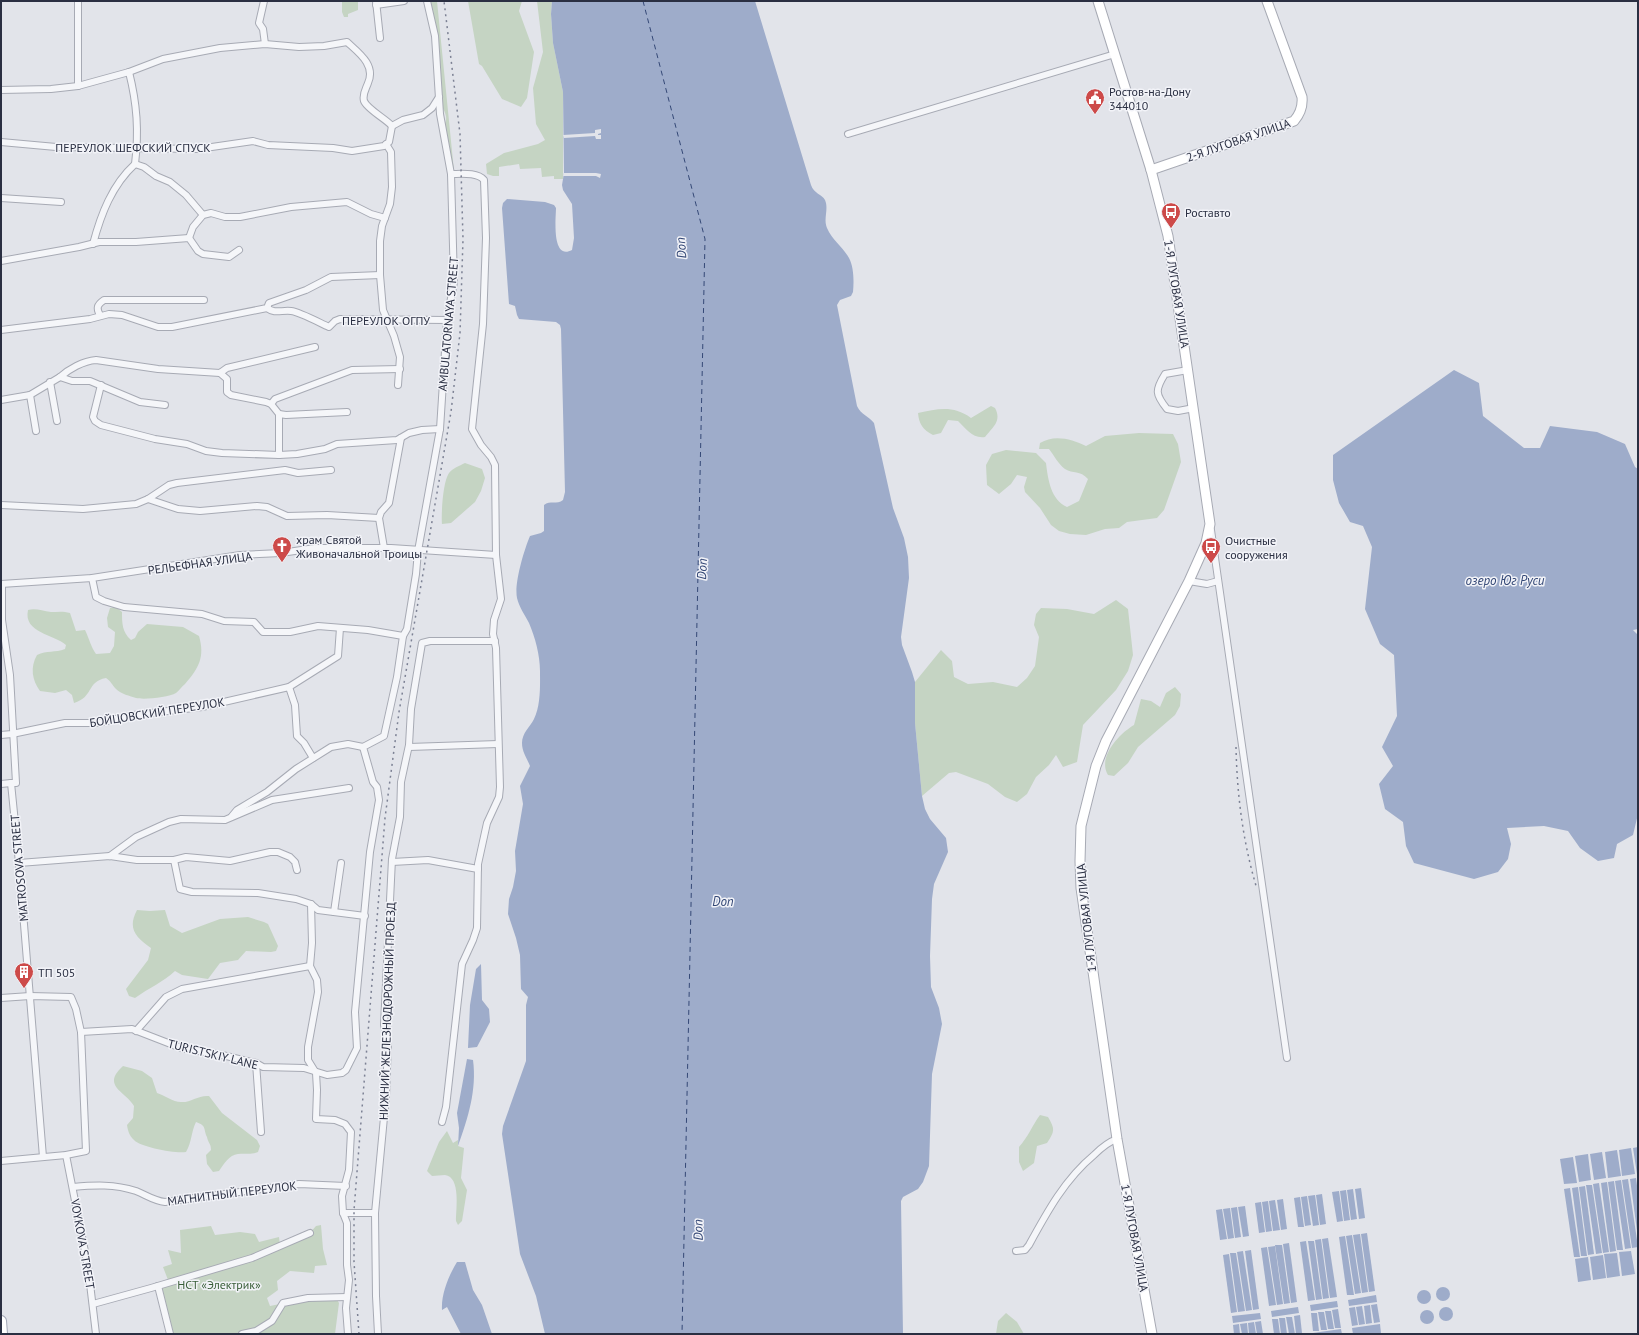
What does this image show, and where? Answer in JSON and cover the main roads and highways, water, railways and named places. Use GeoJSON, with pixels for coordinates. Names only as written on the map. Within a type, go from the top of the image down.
{"type":"FeatureCollection","features":[{"type":"Feature","properties":{"kind":"main road","name":"1-Я ЛУГОВАЯ УЛИЦА"},"geometry":{"type":"LineString","coordinates":[[1098,1],[1151,170],[1168,236],[1210,524],[1206,543],[1189,581],[1106,741],[1096,766],[1081,826],[1080,861],[1082,904],[1117,1139],[1152,1334]]}},
{"type":"Feature","properties":{"kind":"main road","name":"2-Я ЛУГОВАЯ УЛИЦА"},"geometry":{"type":"LineString","coordinates":[[1151,170],[1294,121],[1298,116],[1303,103],[1302,97],[1267,1]]}},
{"type":"Feature","properties":{"kind":"main road"},"geometry":{"type":"LineString","coordinates":[[1,1321],[2,1334]]}},
{"type":"Feature","properties":{"kind":"water","name":"Don"},"geometry":{"type":"Polygon","coordinates":[[[552,1],[755,1],[812,188],[825,200],[827,228],[847,254],[852,266],[853,292],[851,296],[840,300],[837,305],[857,406],[874,423],[893,508],[904,538],[908,557],[909,578],[901,637],[902,645],[915,682],[915,723],[922,796],[925,809],[930,819],[946,838],[948,852],[934,884],[932,899],[930,956],[931,987],[939,1008],[942,1024],[932,1074],[929,1166],[923,1182],[918,1189],[903,1197],[901,1201],[903,1334],[545,1334],[536,1296],[520,1254],[502,1134],[503,1126],[526,1061],[526,1005],[528,997],[521,989],[520,955],[508,914],[509,899],[516,871],[515,851],[523,804],[520,786],[530,766],[523,749],[522,739],[534,719],[538,708],[540,695],[540,671],[535,640],[529,623],[519,605],[516,592],[520,567],[530,536],[544,531],[544,505],[563,500],[565,492],[561,329],[560,325],[556,322],[519,319],[515,306],[509,304],[502,208],[503,203],[507,199],[545,202],[554,205],[556,208],[556,236],[558,244],[565,252],[572,250],[574,238],[572,204],[563,190],[562,185],[564,173],[563,92],[553,43],[551,14],[552,1]]]}},
{"type":"Feature","properties":{"kind":"water","name":"озеро Юг Руси"},"geometry":{"type":"Polygon","coordinates":[[[1454,370],[1479,383],[1483,416],[1524,448],[1540,448],[1550,426],[1597,432],[1625,444],[1635,467],[1638,469],[1638,629],[1633,630],[1638,635],[1638,814],[1633,835],[1617,844],[1614,858],[1598,861],[1580,848],[1568,831],[1544,826],[1507,828],[1511,844],[1508,859],[1498,872],[1474,879],[1414,863],[1406,846],[1403,822],[1385,809],[1379,784],[1393,766],[1382,747],[1397,716],[1394,655],[1380,644],[1365,609],[1372,547],[1363,526],[1350,522],[1339,503],[1333,480],[1333,455],[1454,370]]]}},
{"type":"Feature","properties":{"kind":"water"},"geometry":{"type":"Polygon","coordinates":[[[481,964],[482,1000],[489,1009],[490,1022],[477,1047],[468,1048],[470,1005],[476,969],[481,964]]]}},
{"type":"Feature","properties":{"kind":"water"},"geometry":{"type":"Polygon","coordinates":[[[467,1059],[473,1060],[473,1093],[458,1146],[459,1128],[457,1113],[467,1059]]]}},
{"type":"Feature","properties":{"kind":"water"},"geometry":{"type":"Polygon","coordinates":[[[1638,1147],[1638,1174],[1637,1174],[1633,1148],[1638,1147]]]}},
{"type":"Feature","properties":{"kind":"water"},"geometry":{"type":"Polygon","coordinates":[[[1631,1148],[1635,1174],[1622,1176],[1619,1150],[1631,1148]]]}},
{"type":"Feature","properties":{"kind":"water"},"geometry":{"type":"Polygon","coordinates":[[[1617,1150],[1621,1176],[1608,1178],[1605,1152],[1617,1150]]]}},
{"type":"Feature","properties":{"kind":"water"},"geometry":{"type":"Polygon","coordinates":[[[1602,1152],[1606,1178],[1594,1180],[1590,1154],[1602,1152]]]}},
{"type":"Feature","properties":{"kind":"water"},"geometry":{"type":"Polygon","coordinates":[[[1588,1154],[1591,1180],[1579,1182],[1575,1156],[1588,1154]]]}},
{"type":"Feature","properties":{"kind":"water"},"geometry":{"type":"Polygon","coordinates":[[[1573,1157],[1577,1183],[1564,1184],[1560,1159],[1573,1157]]]}},
{"type":"Feature","properties":{"kind":"water"},"geometry":{"type":"Polygon","coordinates":[[[1636,1178],[1638,1193],[1638,1238],[1630,1179],[1636,1178]]]}},
{"type":"Feature","properties":{"kind":"water"},"geometry":{"type":"Polygon","coordinates":[[[1628,1179],[1638,1247],[1632,1248],[1622,1180],[1628,1179]]]}},
{"type":"Feature","properties":{"kind":"water"},"geometry":{"type":"Polygon","coordinates":[[[1621,1180],[1631,1248],[1625,1249],[1615,1181],[1621,1180]]]}},
{"type":"Feature","properties":{"kind":"water"},"geometry":{"type":"Polygon","coordinates":[[[1614,1181],[1623,1250],[1617,1250],[1608,1182],[1614,1181]]]}},
{"type":"Feature","properties":{"kind":"water"},"geometry":{"type":"Polygon","coordinates":[[[1607,1182],[1616,1251],[1610,1252],[1601,1183],[1607,1182]]]}},
{"type":"Feature","properties":{"kind":"water"},"geometry":{"type":"Polygon","coordinates":[[[1599,1183],[1609,1252],[1603,1253],[1593,1184],[1599,1183]]]}},
{"type":"Feature","properties":{"kind":"water"},"geometry":{"type":"Polygon","coordinates":[[[1586,1185],[1592,1185],[1602,1253],[1596,1254],[1586,1185]]]}},
{"type":"Feature","properties":{"kind":"water"},"geometry":{"type":"Polygon","coordinates":[[[1585,1186],[1594,1254],[1588,1255],[1579,1187],[1585,1186]]]}},
{"type":"Feature","properties":{"kind":"water"},"geometry":{"type":"Polygon","coordinates":[[[1578,1187],[1587,1256],[1581,1256],[1572,1188],[1578,1187]]]}},
{"type":"Feature","properties":{"kind":"water"},"geometry":{"type":"Polygon","coordinates":[[[1361,1188],[1365,1218],[1359,1219],[1355,1189],[1361,1188]]]}},
{"type":"Feature","properties":{"kind":"water"},"geometry":{"type":"Polygon","coordinates":[[[1570,1188],[1580,1257],[1574,1257],[1564,1189],[1570,1188]]]}},
{"type":"Feature","properties":{"kind":"water"},"geometry":{"type":"Polygon","coordinates":[[[1353,1189],[1357,1219],[1351,1220],[1347,1190],[1353,1189]]]}},
{"type":"Feature","properties":{"kind":"water"},"geometry":{"type":"Polygon","coordinates":[[[1346,1190],[1350,1220],[1344,1221],[1340,1191],[1346,1190]]]}},
{"type":"Feature","properties":{"kind":"water"},"geometry":{"type":"Polygon","coordinates":[[[1339,1191],[1343,1221],[1337,1222],[1332,1192],[1339,1191]]]}},
{"type":"Feature","properties":{"kind":"water"},"geometry":{"type":"Polygon","coordinates":[[[1322,1194],[1326,1224],[1320,1225],[1316,1195],[1322,1194]]]}},
{"type":"Feature","properties":{"kind":"water"},"geometry":{"type":"Polygon","coordinates":[[[1315,1195],[1319,1225],[1313,1226],[1308,1196],[1315,1195]]]}},
{"type":"Feature","properties":{"kind":"water"},"geometry":{"type":"Polygon","coordinates":[[[1307,1196],[1311,1225],[1305,1226],[1301,1197],[1307,1196]]]}},
{"type":"Feature","properties":{"kind":"water"},"geometry":{"type":"Polygon","coordinates":[[[1300,1197],[1304,1227],[1298,1227],[1294,1198],[1300,1197]]]}},
{"type":"Feature","properties":{"kind":"water"},"geometry":{"type":"Polygon","coordinates":[[[1283,1199],[1287,1229],[1281,1230],[1277,1200],[1283,1199]]]}},
{"type":"Feature","properties":{"kind":"water"},"geometry":{"type":"Polygon","coordinates":[[[1275,1200],[1280,1230],[1273,1231],[1269,1201],[1275,1200]]]}},
{"type":"Feature","properties":{"kind":"water"},"geometry":{"type":"Polygon","coordinates":[[[1268,1201],[1272,1231],[1266,1232],[1262,1202],[1268,1201]]]}},
{"type":"Feature","properties":{"kind":"water"},"geometry":{"type":"Polygon","coordinates":[[[1261,1202],[1265,1232],[1259,1233],[1255,1203],[1261,1202]]]}},
{"type":"Feature","properties":{"kind":"water"},"geometry":{"type":"Polygon","coordinates":[[[1245,1206],[1249,1236],[1243,1237],[1238,1207],[1245,1206]]]}},
{"type":"Feature","properties":{"kind":"water"},"geometry":{"type":"Polygon","coordinates":[[[1237,1207],[1241,1237],[1235,1238],[1231,1208],[1237,1207]]]}},
{"type":"Feature","properties":{"kind":"water"},"geometry":{"type":"Polygon","coordinates":[[[1230,1208],[1234,1238],[1228,1239],[1223,1209],[1230,1208]]]}},
{"type":"Feature","properties":{"kind":"water"},"geometry":{"type":"Polygon","coordinates":[[[1222,1209],[1227,1239],[1220,1240],[1216,1210],[1222,1209]]]}},
{"type":"Feature","properties":{"kind":"water"},"geometry":{"type":"Polygon","coordinates":[[[1367,1233],[1375,1291],[1369,1292],[1361,1234],[1367,1233]]]}},
{"type":"Feature","properties":{"kind":"water"},"geometry":{"type":"Polygon","coordinates":[[[1360,1234],[1368,1292],[1362,1293],[1353,1235],[1360,1234]]]}},
{"type":"Feature","properties":{"kind":"water"},"geometry":{"type":"Polygon","coordinates":[[[1352,1235],[1361,1293],[1355,1294],[1346,1236],[1352,1235]]]}},
{"type":"Feature","properties":{"kind":"water"},"geometry":{"type":"Polygon","coordinates":[[[1345,1236],[1354,1295],[1347,1295],[1339,1237],[1345,1236]]]}},
{"type":"Feature","properties":{"kind":"water"},"geometry":{"type":"Polygon","coordinates":[[[1328,1238],[1337,1297],[1330,1298],[1322,1239],[1328,1238]]]}},
{"type":"Feature","properties":{"kind":"water"},"geometry":{"type":"Polygon","coordinates":[[[1321,1239],[1329,1298],[1323,1299],[1315,1240],[1321,1239]]]}},
{"type":"Feature","properties":{"kind":"water"},"geometry":{"type":"Polygon","coordinates":[[[1306,1241],[1315,1300],[1308,1301],[1300,1242],[1306,1241]]]}},
{"type":"Feature","properties":{"kind":"water"},"geometry":{"type":"Polygon","coordinates":[[[1308,1241],[1314,1241],[1322,1299],[1316,1300],[1308,1241]]]}},
{"type":"Feature","properties":{"kind":"water"},"geometry":{"type":"Polygon","coordinates":[[[1289,1243],[1297,1302],[1291,1303],[1283,1244],[1289,1243]]]}},
{"type":"Feature","properties":{"kind":"water"},"geometry":{"type":"Polygon","coordinates":[[[1275,1245],[1282,1245],[1290,1303],[1284,1304],[1275,1245]]]}},
{"type":"Feature","properties":{"kind":"water"},"geometry":{"type":"Polygon","coordinates":[[[1275,1246],[1283,1304],[1277,1305],[1268,1247],[1275,1246]]]}},
{"type":"Feature","properties":{"kind":"water"},"geometry":{"type":"Polygon","coordinates":[[[1267,1247],[1276,1305],[1269,1306],[1261,1248],[1267,1247]]]}},
{"type":"Feature","properties":{"kind":"water"},"geometry":{"type":"Polygon","coordinates":[[[1251,1250],[1259,1309],[1253,1310],[1245,1251],[1251,1250]]]}},
{"type":"Feature","properties":{"kind":"water"},"geometry":{"type":"Polygon","coordinates":[[[1243,1251],[1252,1310],[1246,1311],[1237,1252],[1243,1251]]]}},
{"type":"Feature","properties":{"kind":"water"},"geometry":{"type":"Polygon","coordinates":[[[1631,1251],[1635,1274],[1622,1276],[1619,1252],[1631,1251]]]}},
{"type":"Feature","properties":{"kind":"water"},"geometry":{"type":"Polygon","coordinates":[[[1230,1253],[1236,1253],[1245,1311],[1238,1312],[1230,1253]]]}},
{"type":"Feature","properties":{"kind":"water"},"geometry":{"type":"Polygon","coordinates":[[[1617,1253],[1620,1276],[1607,1278],[1604,1254],[1617,1253]]]}},
{"type":"Feature","properties":{"kind":"water"},"geometry":{"type":"Polygon","coordinates":[[[1229,1254],[1237,1312],[1231,1313],[1223,1255],[1229,1254]]]}},
{"type":"Feature","properties":{"kind":"water"},"geometry":{"type":"Polygon","coordinates":[[[1603,1255],[1606,1278],[1593,1280],[1590,1257],[1603,1255]]]}},
{"type":"Feature","properties":{"kind":"water"},"geometry":{"type":"Polygon","coordinates":[[[1588,1257],[1591,1280],[1578,1282],[1575,1259],[1588,1257]]]}},
{"type":"Feature","properties":{"kind":"water"},"geometry":{"type":"Polygon","coordinates":[[[457,1262],[465,1262],[473,1290],[482,1305],[492,1334],[461,1334],[447,1307],[442,1310],[446,1285],[457,1262]]]}},
{"type":"Feature","properties":{"kind":"water"},"geometry":{"type":"Polygon","coordinates":[[[1440,1287],[1446,1287],[1450,1291],[1450,1297],[1446,1301],[1440,1301],[1436,1297],[1436,1291],[1440,1287]]]}},
{"type":"Feature","properties":{"kind":"water"},"geometry":{"type":"Polygon","coordinates":[[[1421,1290],[1427,1290],[1431,1294],[1431,1300],[1427,1304],[1421,1304],[1417,1300],[1417,1294],[1421,1290]]]}},
{"type":"Feature","properties":{"kind":"water"},"geometry":{"type":"Polygon","coordinates":[[[1376,1295],[1377,1302],[1349,1306],[1348,1300],[1376,1295]]]}},
{"type":"Feature","properties":{"kind":"water"},"geometry":{"type":"Polygon","coordinates":[[[1337,1301],[1338,1307],[1311,1311],[1310,1305],[1337,1301]]]}},
{"type":"Feature","properties":{"kind":"water"},"geometry":{"type":"Polygon","coordinates":[[[1377,1304],[1380,1322],[1374,1323],[1371,1305],[1377,1304]]]}},
{"type":"Feature","properties":{"kind":"water"},"geometry":{"type":"Polygon","coordinates":[[[1370,1305],[1372,1323],[1366,1324],[1364,1306],[1370,1305]]]}},
{"type":"Feature","properties":{"kind":"water"},"geometry":{"type":"Polygon","coordinates":[[[1362,1306],[1365,1324],[1359,1325],[1356,1307],[1362,1306]]]}},
{"type":"Feature","properties":{"kind":"water"},"geometry":{"type":"Polygon","coordinates":[[[1298,1307],[1299,1313],[1272,1317],[1271,1311],[1298,1307]]]}},
{"type":"Feature","properties":{"kind":"water"},"geometry":{"type":"Polygon","coordinates":[[[1355,1307],[1358,1325],[1352,1326],[1349,1308],[1355,1307]]]}},
{"type":"Feature","properties":{"kind":"water"},"geometry":{"type":"Polygon","coordinates":[[[1443,1307],[1449,1307],[1453,1311],[1453,1317],[1449,1321],[1443,1321],[1439,1317],[1439,1311],[1443,1307]]]}},
{"type":"Feature","properties":{"kind":"water"},"geometry":{"type":"Polygon","coordinates":[[[1338,1309],[1341,1328],[1335,1328],[1332,1310],[1338,1309]]]}},
{"type":"Feature","properties":{"kind":"water"},"geometry":{"type":"Polygon","coordinates":[[[1424,1310],[1430,1310],[1434,1314],[1434,1320],[1430,1324],[1424,1324],[1420,1320],[1420,1314],[1424,1310]]]}},
{"type":"Feature","properties":{"kind":"water"},"geometry":{"type":"Polygon","coordinates":[[[1325,1311],[1331,1311],[1334,1329],[1328,1329],[1325,1311]]]}},
{"type":"Feature","properties":{"kind":"water"},"geometry":{"type":"Polygon","coordinates":[[[1318,1312],[1324,1312],[1327,1330],[1321,1330],[1318,1312]]]}},
{"type":"Feature","properties":{"kind":"water"},"geometry":{"type":"Polygon","coordinates":[[[1260,1313],[1261,1319],[1233,1323],[1232,1316],[1260,1313]]]}},
{"type":"Feature","properties":{"kind":"water"},"geometry":{"type":"Polygon","coordinates":[[[1311,1313],[1317,1313],[1319,1331],[1313,1331],[1311,1313]]]}},
{"type":"Feature","properties":{"kind":"water"},"geometry":{"type":"Polygon","coordinates":[[[1300,1315],[1302,1333],[1296,1334],[1294,1316],[1300,1315]]]}},
{"type":"Feature","properties":{"kind":"water"},"geometry":{"type":"Polygon","coordinates":[[[1286,1317],[1292,1317],[1295,1334],[1289,1334],[1286,1317]]]}},
{"type":"Feature","properties":{"kind":"water"},"geometry":{"type":"Polygon","coordinates":[[[1279,1318],[1285,1318],[1287,1334],[1281,1334],[1279,1318]]]}},
{"type":"Feature","properties":{"kind":"water"},"geometry":{"type":"Polygon","coordinates":[[[1272,1319],[1278,1319],[1280,1334],[1274,1334],[1272,1319]]]}},
{"type":"Feature","properties":{"kind":"water"},"geometry":{"type":"Polygon","coordinates":[[[1261,1321],[1263,1334],[1257,1334],[1255,1322],[1261,1321]]]}},
{"type":"Feature","properties":{"kind":"water"},"geometry":{"type":"Polygon","coordinates":[[[1254,1322],[1256,1334],[1249,1334],[1248,1323],[1254,1322]]]}},
{"type":"Feature","properties":{"kind":"water"},"geometry":{"type":"Polygon","coordinates":[[[1247,1323],[1248,1334],[1242,1334],[1240,1324],[1247,1323]]]}},
{"type":"Feature","properties":{"kind":"water"},"geometry":{"type":"Polygon","coordinates":[[[1239,1324],[1240,1334],[1234,1334],[1233,1325],[1239,1324]]]}},
{"type":"Feature","properties":{"kind":"water"},"geometry":{"type":"Polygon","coordinates":[[[1380,1324],[1381,1333],[1353,1334],[1352,1328],[1380,1324]]]}},
{"type":"Feature","properties":{"kind":"water"},"geometry":{"type":"Polygon","coordinates":[[[1341,1329],[1342,1334],[1313,1334],[1313,1333],[1341,1329]]]}},
{"type":"Feature","properties":{"kind":"railway"},"geometry":{"type":"LineString","coordinates":[[359,1334],[354,1262],[354,1210],[385,818],[399,712],[451,412],[460,333],[463,239],[460,134],[444,1]]}},
{"type":"Feature","properties":{"kind":"railway"},"geometry":{"type":"LineString","coordinates":[[1236,747],[1244,837],[1257,889]]}},
{"type":"Feature","properties":{"kind":"place","name":"Ростов-на-Дону 344010"},"geometry":{"type":"Point","coordinates":[1095,115]}},
{"type":"Feature","properties":{"kind":"place","name":"Роставто"},"geometry":{"type":"Point","coordinates":[1171,229]}},
{"type":"Feature","properties":{"kind":"place","name":"храм Святой Живоначальной Троицы"},"geometry":{"type":"Point","coordinates":[282,563]}},
{"type":"Feature","properties":{"kind":"place","name":"Очистные сооружения"},"geometry":{"type":"Point","coordinates":[1211,564]}},
{"type":"Feature","properties":{"kind":"place","name":"ТП 505"},"geometry":{"type":"Point","coordinates":[24,989]}},
{"type":"Feature","properties":{"kind":"park label","name":"НСТ «Электрик»"},"geometry":{"type":"Point","coordinates":[219,1284]}}]}
